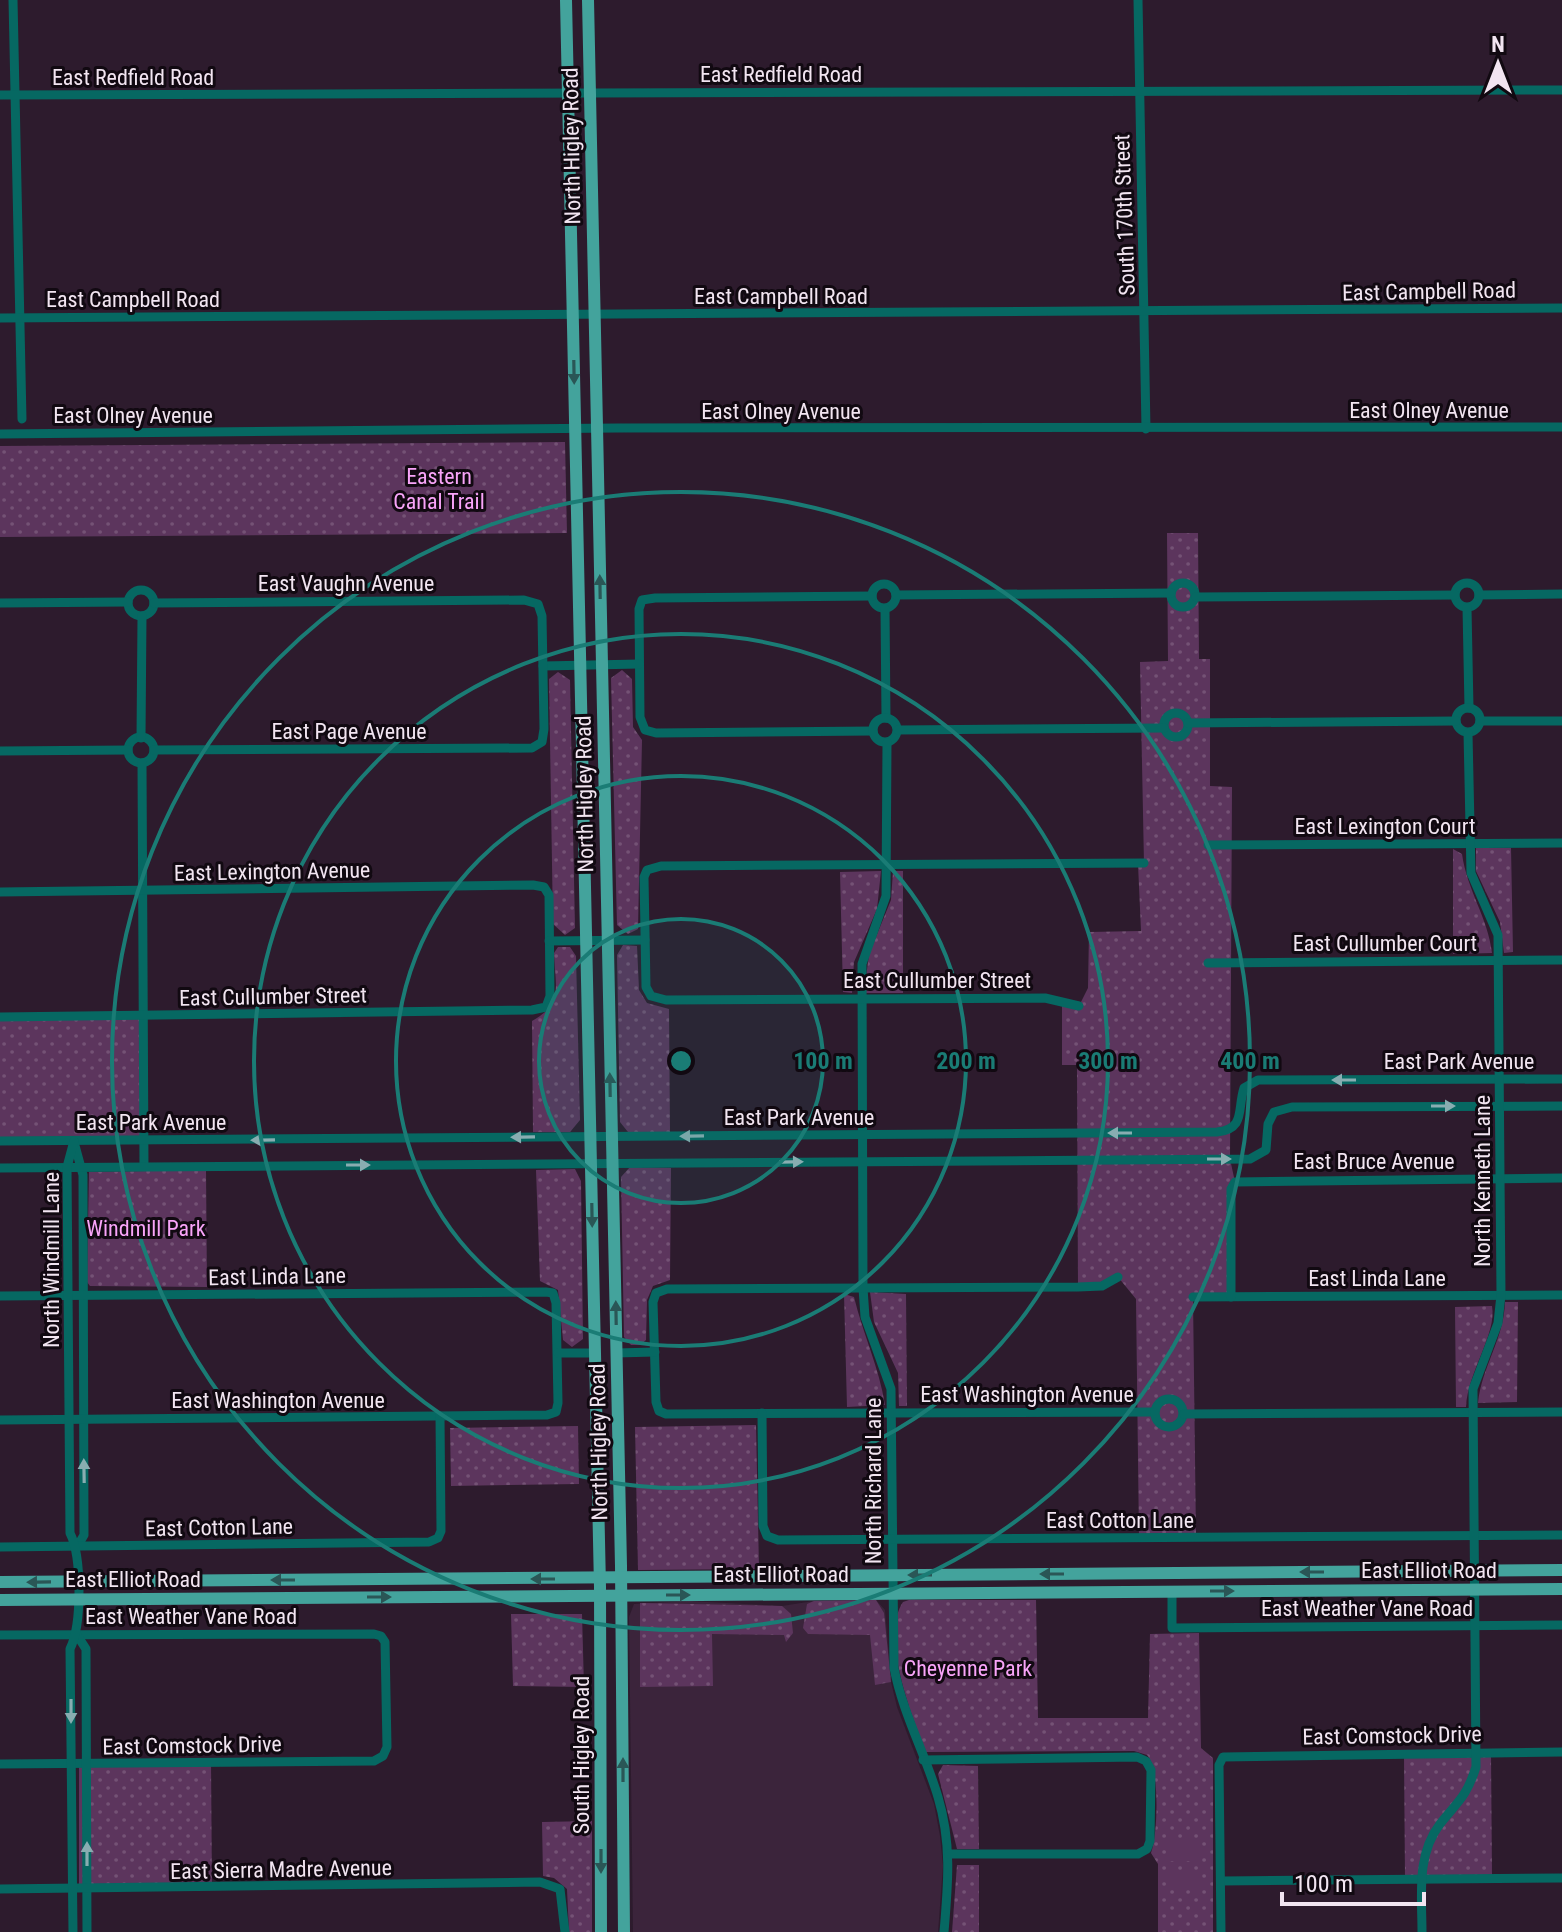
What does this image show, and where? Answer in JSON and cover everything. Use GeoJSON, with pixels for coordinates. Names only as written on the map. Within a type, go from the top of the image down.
{"type":"FeatureCollection","features":[{"type":"Feature","properties":{"kind":"main road","name":"North Higley Road"},"geometry":{"type":"LineString","coordinates":[[566,0],[599,1578]]}},
{"type":"Feature","properties":{"kind":"main road","name":"North Higley Road"},"geometry":{"type":"LineString","coordinates":[[588,0],[621,1587]]}},
{"type":"Feature","properties":{"kind":"main road","name":"East Elliot Road"},"geometry":{"type":"LineString","coordinates":[[0,1600],[77,1591],[599,1578],[621,1587],[892,1593],[1172,1592],[1475,1580],[1562,1570]]}},
{"type":"Feature","properties":{"kind":"main road","name":"East Elliot Road"},"geometry":{"type":"LineString","coordinates":[[0,1582],[77,1591],[600,1596],[621,1587],[892,1575],[1475,1580],[1562,1589]]}},
{"type":"Feature","properties":{"kind":"main road","name":"South Higley Road"},"geometry":{"type":"LineString","coordinates":[[599,1578],[601,1932]]}},
{"type":"Feature","properties":{"kind":"main road","name":"South Higley Road"},"geometry":{"type":"LineString","coordinates":[[621,1587],[624,1932]]}},
{"type":"Feature","properties":{"kind":"street"},"geometry":{"type":"LineString","coordinates":[[13,0],[22,419]]}},
{"type":"Feature","properties":{"kind":"street","name":"South 170th Street"},"geometry":{"type":"LineString","coordinates":[[1138,0],[1146,429]]}},
{"type":"Feature","properties":{"kind":"street","name":"East Redfield Road"},"geometry":{"type":"LineString","coordinates":[[0,95],[1562,90]]}},
{"type":"Feature","properties":{"kind":"street","name":"East Campbell Road"},"geometry":{"type":"LineString","coordinates":[[0,318],[1562,308]]}},
{"type":"Feature","properties":{"kind":"street","name":"East Olney Avenue"},"geometry":{"type":"LineString","coordinates":[[0,434],[1562,427]]}},
{"type":"Feature","properties":{"kind":"street"},"geometry":{"type":"LineString","coordinates":[[1184,583],[1194,589],[1196,597],[1189,606],[1181,607],[1173,602],[1171,593],[1184,583]]}},
{"type":"Feature","properties":{"kind":"street"},"geometry":{"type":"LineString","coordinates":[[1468,583],[1477,587],[1479,595],[1477,603],[1467,608],[1459,604],[1455,595],[1458,586],[1468,583]]}},
{"type":"Feature","properties":{"kind":"street"},"geometry":{"type":"LineString","coordinates":[[884,584],[892,587],[896,595],[893,605],[885,609],[875,605],[872,596],[876,587],[884,584]]}},
{"type":"Feature","properties":{"kind":"street","name":"East Vaughn Avenue"},"geometry":{"type":"LineString","coordinates":[[0,603],[128,602],[131,594],[143,590],[150,594],[154,603],[524,600],[538,604],[543,666]]}},
{"type":"Feature","properties":{"kind":"street"},"geometry":{"type":"LineString","coordinates":[[896,595],[1171,593]]}},
{"type":"Feature","properties":{"kind":"street"},"geometry":{"type":"LineString","coordinates":[[1479,595],[1562,594]]}},
{"type":"Feature","properties":{"kind":"street"},"geometry":{"type":"LineString","coordinates":[[1196,597],[1455,595]]}},
{"type":"Feature","properties":{"kind":"street"},"geometry":{"type":"LineString","coordinates":[[872,596],[642,600],[639,609],[639,664],[640,717],[645,730],[656,733],[873,731]]}},
{"type":"Feature","properties":{"kind":"street"},"geometry":{"type":"LineString","coordinates":[[128,602],[132,612],[142,616]]}},
{"type":"Feature","properties":{"kind":"street"},"geometry":{"type":"LineString","coordinates":[[142,616],[152,610],[154,603]]}},
{"type":"Feature","properties":{"kind":"street"},"geometry":{"type":"LineString","coordinates":[[1467,608],[1469,708]]}},
{"type":"Feature","properties":{"kind":"street"},"geometry":{"type":"LineString","coordinates":[[885,609],[886,718]]}},
{"type":"Feature","properties":{"kind":"street"},"geometry":{"type":"LineString","coordinates":[[141,738],[142,616]]}},
{"type":"Feature","properties":{"kind":"street"},"geometry":{"type":"LineString","coordinates":[[543,666],[639,664]]}},
{"type":"Feature","properties":{"kind":"street","name":"East Page Avenue"},"geometry":{"type":"LineString","coordinates":[[154,750],[532,748],[542,742],[543,666]]}},
{"type":"Feature","properties":{"kind":"street"},"geometry":{"type":"LineString","coordinates":[[1469,708],[1476,711],[1480,721],[1476,730],[1468,733],[1460,730],[1456,721],[1459,712],[1469,708]]}},
{"type":"Feature","properties":{"kind":"street"},"geometry":{"type":"LineString","coordinates":[[1174,713],[1184,716],[1188,723],[1187,732],[1178,738],[1169,736],[1164,728],[1166,718],[1174,713]]}},
{"type":"Feature","properties":{"kind":"street"},"geometry":{"type":"LineString","coordinates":[[886,718],[894,721],[898,730],[894,739],[887,743],[877,739],[873,731],[877,721],[886,718]]}},
{"type":"Feature","properties":{"kind":"street"},"geometry":{"type":"LineString","coordinates":[[1188,723],[1456,721]]}},
{"type":"Feature","properties":{"kind":"street"},"geometry":{"type":"LineString","coordinates":[[1480,721],[1562,721]]}},
{"type":"Feature","properties":{"kind":"street"},"geometry":{"type":"LineString","coordinates":[[898,730],[1164,728]]}},
{"type":"Feature","properties":{"kind":"street","name":"North Kenneth Lane"},"geometry":{"type":"LineString","coordinates":[[1422,1932],[1422,1879],[1430,1842],[1440,1824],[1461,1803],[1476,1767],[1473,1389],[1498,1323],[1501,1295],[1498,935],[1471,873],[1468,733]]}},
{"type":"Feature","properties":{"kind":"street"},"geometry":{"type":"LineString","coordinates":[[141,738],[148,740],[154,750],[152,757],[142,763],[131,758],[128,750],[131,743],[141,738]]}},
{"type":"Feature","properties":{"kind":"street","name":"North Richard Lane"},"geometry":{"type":"LineString","coordinates":[[887,743],[886,896],[862,964],[860,999],[863,1288],[865,1317],[872,1345],[886,1370],[892,1413],[894,1668],[903,1709],[938,1796],[949,1854],[944,1932]]}},
{"type":"Feature","properties":{"kind":"street"},"geometry":{"type":"LineString","coordinates":[[0,751],[128,750]]}},
{"type":"Feature","properties":{"kind":"street"},"geometry":{"type":"LineString","coordinates":[[142,763],[144,1166]]}},
{"type":"Feature","properties":{"kind":"street","name":"East Lexington Court"},"geometry":{"type":"LineString","coordinates":[[1208,845],[1562,843]]}},
{"type":"Feature","properties":{"kind":"street"},"geometry":{"type":"LineString","coordinates":[[549,941],[645,940],[647,870],[661,866],[1144,863]]}},
{"type":"Feature","properties":{"kind":"street","name":"East Lexington Avenue"},"geometry":{"type":"LineString","coordinates":[[0,892],[544,887],[549,895],[549,941]]}},
{"type":"Feature","properties":{"kind":"street","name":"East Cullumber Street"},"geometry":{"type":"LineString","coordinates":[[645,940],[646,987],[651,996],[666,1000],[1045,998],[1079,1006]]}},
{"type":"Feature","properties":{"kind":"street","name":"East Cullumber Street"},"geometry":{"type":"LineString","coordinates":[[0,1017],[532,1010],[546,1007],[550,996],[549,941]]}},
{"type":"Feature","properties":{"kind":"street","name":"East Cullumber Court"},"geometry":{"type":"LineString","coordinates":[[1208,963],[1562,960]]}},
{"type":"Feature","properties":{"kind":"street","name":"East Park Avenue"},"geometry":{"type":"LineString","coordinates":[[0,1141],[1217,1132],[1231,1129],[1239,1122],[1244,1088],[1258,1080],[1562,1079]]}},
{"type":"Feature","properties":{"kind":"street","name":"East Park Avenue"},"geometry":{"type":"LineString","coordinates":[[0,1168],[1257,1158],[1266,1150],[1270,1119],[1280,1109],[1562,1106]]}},
{"type":"Feature","properties":{"kind":"street","name":"North Windmill Lane"},"geometry":{"type":"LineString","coordinates":[[74,1141],[67,1167],[70,1533],[77,1547],[77,1635]]}},
{"type":"Feature","properties":{"kind":"street","name":"North Windmill Lane"},"geometry":{"type":"LineString","coordinates":[[74,1141],[83,1167],[84,1535],[77,1547]]}},
{"type":"Feature","properties":{"kind":"street","name":"East Bruce Avenue"},"geometry":{"type":"LineString","coordinates":[[1231,1297],[1231,1189],[1235,1182],[1562,1178]]}},
{"type":"Feature","properties":{"kind":"street"},"geometry":{"type":"LineString","coordinates":[[616,1353],[655,1352],[653,1302],[656,1293],[667,1289],[1078,1287],[1102,1286],[1118,1277]]}},
{"type":"Feature","properties":{"kind":"street","name":"East Linda Lane"},"geometry":{"type":"LineString","coordinates":[[0,1296],[553,1293],[558,1353]]}},
{"type":"Feature","properties":{"kind":"street","name":"East Linda Lane"},"geometry":{"type":"LineString","coordinates":[[1193,1297],[1562,1295]]}},
{"type":"Feature","properties":{"kind":"street","name":"East Washington Avenue"},"geometry":{"type":"LineString","coordinates":[[655,1352],[659,1411],[1155,1412]]}},
{"type":"Feature","properties":{"kind":"street"},"geometry":{"type":"LineString","coordinates":[[558,1353],[595,1353]]}},
{"type":"Feature","properties":{"kind":"street","name":"East Washington Avenue"},"geometry":{"type":"LineString","coordinates":[[0,1420],[556,1412],[558,1353]]}},
{"type":"Feature","properties":{"kind":"street","name":"East Washington Avenue"},"geometry":{"type":"LineString","coordinates":[[1168,1399],[1179,1402],[1184,1414],[1180,1423],[1168,1427],[1159,1423],[1155,1412],[1160,1402],[1168,1399]]}},
{"type":"Feature","properties":{"kind":"street","name":"East Washington Avenue"},"geometry":{"type":"LineString","coordinates":[[1184,1414],[1562,1412]]}},
{"type":"Feature","properties":{"kind":"street","name":"East Cotton Lane"},"geometry":{"type":"LineString","coordinates":[[762,1413],[763,1526],[767,1536],[778,1540],[1562,1535]]}},
{"type":"Feature","properties":{"kind":"street","name":"East Cotton Lane"},"geometry":{"type":"LineString","coordinates":[[0,1547],[429,1542],[438,1538],[441,1531],[440,1416]]}},
{"type":"Feature","properties":{"kind":"street","name":"East Weather Vane Road"},"geometry":{"type":"LineString","coordinates":[[1172,1592],[1172,1628],[1562,1625]]}},
{"type":"Feature","properties":{"kind":"street","name":"East Weather Vane Road"},"geometry":{"type":"LineString","coordinates":[[0,1635],[381,1636],[385,1642],[387,1747],[383,1756]]}},
{"type":"Feature","properties":{"kind":"street"},"geometry":{"type":"LineString","coordinates":[[77,1635],[86,1649],[87,1932]]}},
{"type":"Feature","properties":{"kind":"street"},"geometry":{"type":"LineString","coordinates":[[73,1932],[70,1649],[77,1635]]}},
{"type":"Feature","properties":{"kind":"street","name":"East Comstock Drive"},"geometry":{"type":"LineString","coordinates":[[1221,1881],[1219,1765],[1223,1757],[1562,1752]]}},
{"type":"Feature","properties":{"kind":"street","name":"East Comstock Drive"},"geometry":{"type":"LineString","coordinates":[[0,1764],[374,1761],[383,1756]]}},
{"type":"Feature","properties":{"kind":"street"},"geometry":{"type":"LineString","coordinates":[[923,1760],[1137,1757],[1146,1761],[1151,1770],[1147,1849],[1138,1854],[949,1854]]}},
{"type":"Feature","properties":{"kind":"street"},"geometry":{"type":"LineString","coordinates":[[1221,1932],[1221,1881],[1562,1878]]}},
{"type":"Feature","properties":{"kind":"street","name":"East Sierra Madre Avenue"},"geometry":{"type":"LineString","coordinates":[[0,1889],[540,1882],[560,1889],[565,1932]]}},
{"type":"Feature","properties":{"kind":"shaded area"},"geometry":{"type":"Polygon","coordinates":[[[876,1600],[885,1610],[891,1682],[897,1707],[934,1804],[940,1836],[943,1866],[938,1932],[633,1932],[629,1617],[634,1604],[689,1601],[782,1606],[814,1601],[876,1600]]]}},
{"type":"Feature","properties":{"kind":"green space","name":"Eastern Canal Trail"},"geometry":{"type":"Polygon","coordinates":[[[565,442],[567,533],[0,537],[0,446],[565,442]]]}},
{"type":"Feature","properties":{"kind":"green space"},"geometry":{"type":"Polygon","coordinates":[[[1167,533],[1198,533],[1199,659],[1210,659],[1210,786],[1232,787],[1230,1159],[1235,1182],[1231,1297],[1193,1298],[1196,1537],[1139,1538],[1136,1299],[1118,1277],[1102,1286],[1078,1287],[1077,1065],[1062,1065],[1062,1001],[1079,1006],[1088,988],[1089,932],[1141,931],[1138,864],[1144,863],[1140,662],[1168,661],[1167,533]]]}},
{"type":"Feature","properties":{"kind":"green space"},"geometry":{"type":"Polygon","coordinates":[[[622,670],[632,679],[633,727],[642,740],[638,929],[628,934],[617,925],[611,678],[622,670]]]}},
{"type":"Feature","properties":{"kind":"green space"},"geometry":{"type":"Polygon","coordinates":[[[558,672],[570,680],[575,928],[565,935],[553,924],[549,679],[558,672]]]}},
{"type":"Feature","properties":{"kind":"green space"},"geometry":{"type":"Polygon","coordinates":[[[1476,848],[1511,848],[1513,952],[1504,953],[1500,922],[1476,871],[1476,848]]]}},
{"type":"Feature","properties":{"kind":"green space"},"geometry":{"type":"Polygon","coordinates":[[[1453,849],[1462,854],[1492,953],[1453,954],[1453,849]]]}},
{"type":"Feature","properties":{"kind":"green space"},"geometry":{"type":"Polygon","coordinates":[[[881,871],[877,909],[854,962],[852,993],[843,992],[840,872],[881,871]]]}},
{"type":"Feature","properties":{"kind":"green space"},"geometry":{"type":"Polygon","coordinates":[[[893,871],[903,871],[903,993],[864,993],[869,954],[891,900],[893,871]]]}},
{"type":"Feature","properties":{"kind":"green space"},"geometry":{"type":"Polygon","coordinates":[[[623,945],[637,946],[639,990],[647,1003],[669,1009],[670,1132],[628,1132],[620,1122],[617,955],[623,945]]]}},
{"type":"Feature","properties":{"kind":"green space"},"geometry":{"type":"Polygon","coordinates":[[[558,947],[570,947],[576,956],[580,1120],[570,1132],[533,1132],[532,1021],[553,1000],[556,984],[554,953],[558,947]]]}},
{"type":"Feature","properties":{"kind":"green space"},"geometry":{"type":"Polygon","coordinates":[[[144,1016],[144,1141],[0,1141],[0,1018],[144,1016]]]}},
{"type":"Feature","properties":{"kind":"green space"},"geometry":{"type":"Polygon","coordinates":[[[630,1167],[671,1168],[670,1280],[653,1286],[647,1300],[646,1340],[640,1345],[631,1345],[624,1337],[621,1177],[630,1167]]]}},
{"type":"Feature","properties":{"kind":"green space"},"geometry":{"type":"Polygon","coordinates":[[[575,1169],[581,1181],[583,1339],[572,1347],[563,1340],[558,1290],[540,1281],[536,1170],[575,1169]]]}},
{"type":"Feature","properties":{"kind":"green space","name":"Windmill Park"},"geometry":{"type":"Polygon","coordinates":[[[206,1170],[207,1287],[90,1286],[87,1282],[89,1172],[206,1170]]]}},
{"type":"Feature","properties":{"kind":"green space"},"geometry":{"type":"Polygon","coordinates":[[[870,1292],[906,1294],[907,1406],[899,1406],[898,1373],[874,1322],[870,1292]]]}},
{"type":"Feature","properties":{"kind":"green space"},"geometry":{"type":"Polygon","coordinates":[[[844,1294],[854,1297],[885,1405],[847,1407],[844,1294]]]}},
{"type":"Feature","properties":{"kind":"green space"},"geometry":{"type":"Polygon","coordinates":[[[1505,1302],[1518,1302],[1517,1402],[1478,1403],[1501,1328],[1505,1302]]]}},
{"type":"Feature","properties":{"kind":"green space"},"geometry":{"type":"Polygon","coordinates":[[[1492,1306],[1490,1329],[1466,1407],[1456,1407],[1455,1307],[1492,1306]]]}},
{"type":"Feature","properties":{"kind":"green space"},"geometry":{"type":"Polygon","coordinates":[[[756,1425],[759,1569],[638,1570],[635,1427],[756,1425]]]}},
{"type":"Feature","properties":{"kind":"green space"},"geometry":{"type":"Polygon","coordinates":[[[578,1426],[579,1484],[451,1486],[450,1428],[578,1426]]]}},
{"type":"Feature","properties":{"kind":"green space"},"geometry":{"type":"Polygon","coordinates":[[[876,1600],[884,1613],[891,1682],[875,1685],[870,1635],[808,1634],[803,1628],[807,1604],[814,1601],[876,1600]]]}},
{"type":"Feature","properties":{"kind":"green space","name":"Cheyenne Park"},"geometry":{"type":"Polygon","coordinates":[[[1036,1600],[1038,1718],[1148,1718],[1150,1634],[1199,1633],[1201,1748],[1213,1758],[1213,1932],[1158,1932],[1158,1864],[1151,1853],[1156,1787],[1147,1755],[1134,1751],[926,1752],[913,1719],[896,1655],[897,1617],[903,1602],[1036,1600]]]}},
{"type":"Feature","properties":{"kind":"green space"},"geometry":{"type":"Polygon","coordinates":[[[640,1603],[782,1606],[791,1614],[793,1633],[786,1642],[784,1635],[712,1634],[713,1686],[640,1687],[640,1603]]]}},
{"type":"Feature","properties":{"kind":"green space"},"geometry":{"type":"Polygon","coordinates":[[[511,1614],[582,1614],[584,1687],[513,1686],[511,1614]]]}},
{"type":"Feature","properties":{"kind":"green space"},"geometry":{"type":"Polygon","coordinates":[[[1491,1755],[1492,1876],[1405,1877],[1404,1756],[1491,1755]]]}},
{"type":"Feature","properties":{"kind":"green space"},"geometry":{"type":"Polygon","coordinates":[[[211,1762],[212,1889],[79,1889],[79,1764],[211,1762]]]}},
{"type":"Feature","properties":{"kind":"green space"},"geometry":{"type":"Polygon","coordinates":[[[943,1765],[978,1766],[979,1849],[957,1849],[938,1774],[943,1765]]]}},
{"type":"Feature","properties":{"kind":"green space"},"geometry":{"type":"Polygon","coordinates":[[[592,1821],[592,1932],[569,1932],[567,1889],[554,1878],[543,1876],[542,1822],[592,1821]]]}},
{"type":"Feature","properties":{"kind":"green space"},"geometry":{"type":"Polygon","coordinates":[[[1166,1838],[1202,1838],[1202,1861],[1166,1861],[1166,1838]]]}},
{"type":"Feature","properties":{"kind":"green space"},"geometry":{"type":"Polygon","coordinates":[[[957,1865],[979,1865],[979,1932],[952,1932],[957,1865]]]}},
{"type":"Feature","properties":{"kind":"green space"},"geometry":{"type":"Polygon","coordinates":[[[1166,1871],[1202,1871],[1202,1890],[1166,1890],[1166,1871]]]}}]}
